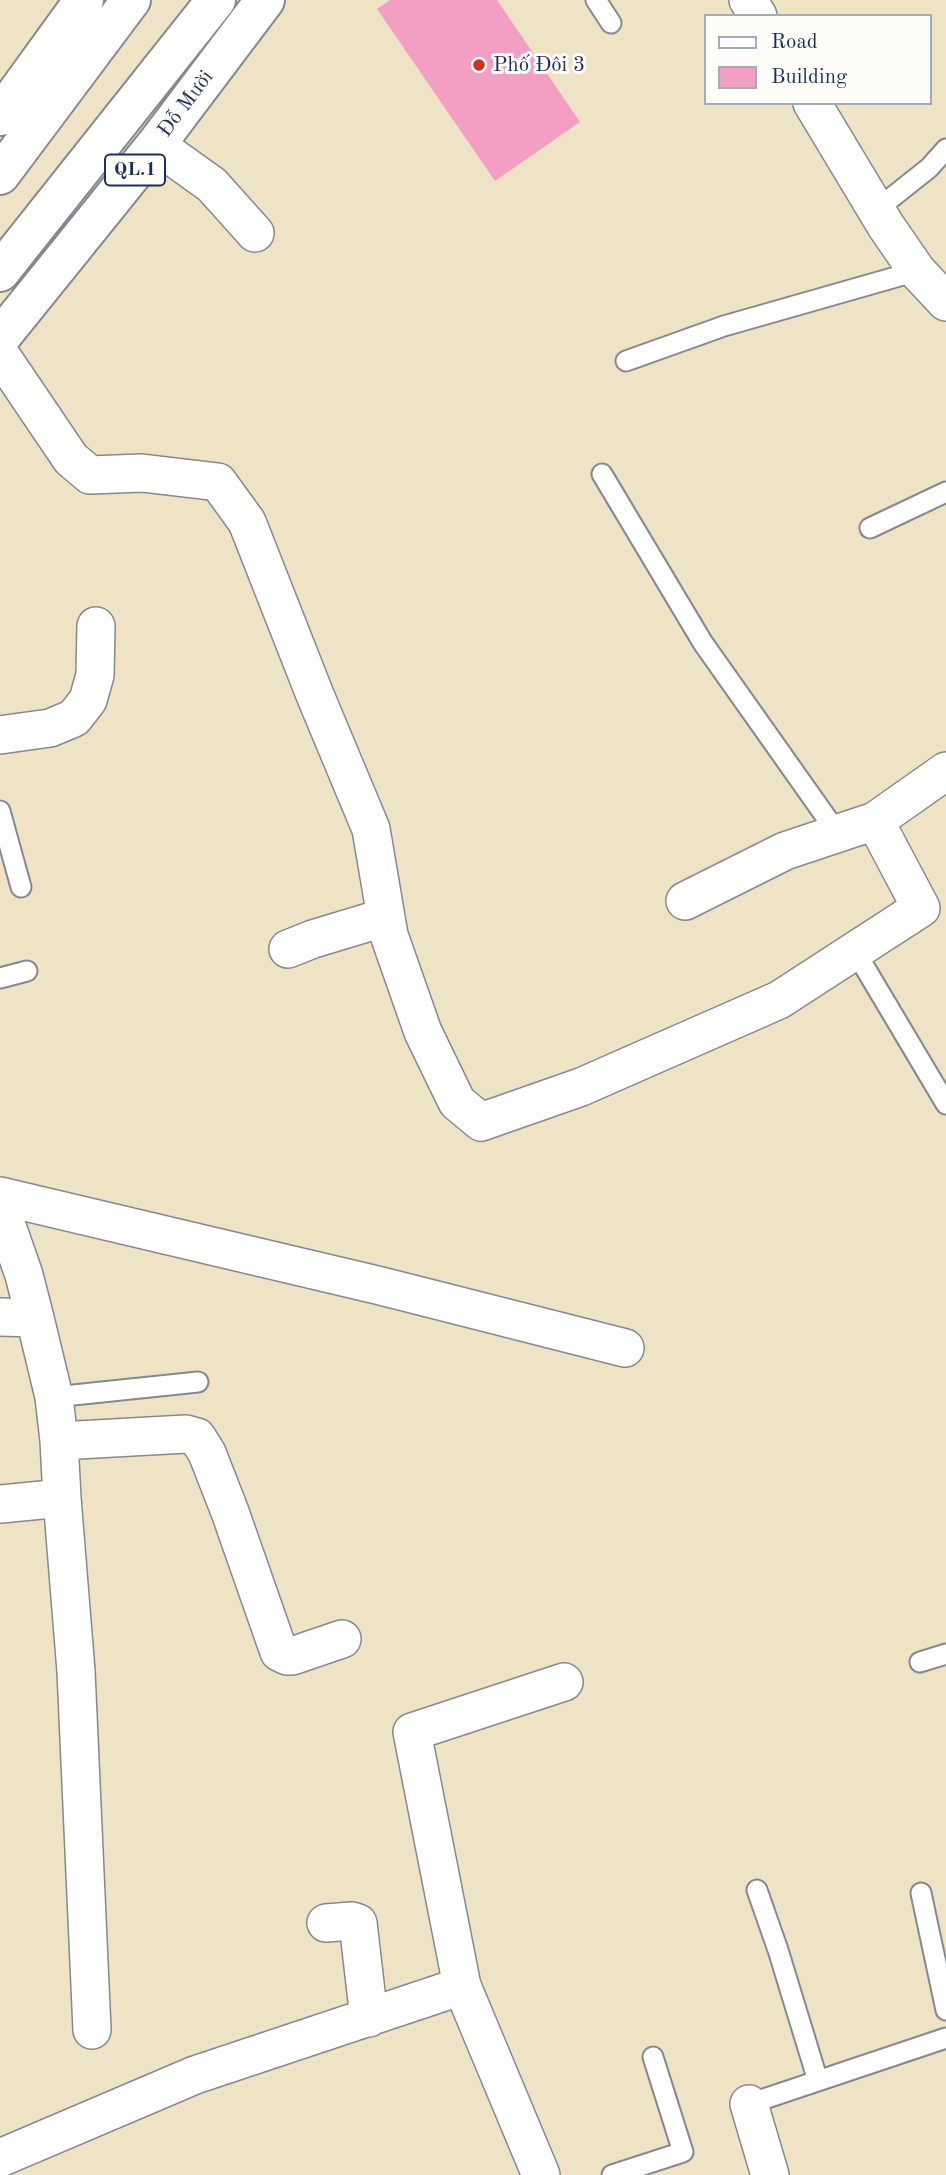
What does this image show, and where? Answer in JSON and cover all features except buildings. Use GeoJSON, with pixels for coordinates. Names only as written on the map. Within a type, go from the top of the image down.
{"type":"FeatureCollection","features":[{"type":"Feature","properties":{"kind":"highway"},"geometry":{"type":"LineString","coordinates":[[0,116],[85,0]]}},
{"type":"Feature","properties":{"kind":"highway"},"geometry":{"type":"LineString","coordinates":[[0,175],[131,0]]}},
{"type":"Feature","properties":{"kind":"highway","name":"Đỗ Mười"},"geometry":{"type":"LineString","coordinates":[[0,272],[216,0]]}},
{"type":"Feature","properties":{"kind":"highway","name":"Đỗ Mười"},"geometry":{"type":"LineString","coordinates":[[0,338],[158,142],[265,0]]}},
{"type":"Feature","properties":{"kind":"street"},"geometry":{"type":"LineString","coordinates":[[813,105],[876,210],[917,271],[946,302]]}},
{"type":"Feature","properties":{"kind":"street"},"geometry":{"type":"LineString","coordinates":[[158,142],[166,152],[212,185],[255,233]]}},
{"type":"Feature","properties":{"kind":"street"},"geometry":{"type":"LineString","coordinates":[[0,354],[71,458],[90,475],[142,473],[218,482],[247,522],[371,829],[389,935],[423,1032],[457,1102],[481,1122],[581,1087],[779,1000],[855,951],[934,907],[875,821]]}},
{"type":"Feature","properties":{"kind":"street"},"geometry":{"type":"LineString","coordinates":[[0,735],[50,729],[74,718],[88,700],[95,675],[96,626]]}},
{"type":"Feature","properties":{"kind":"street"},"geometry":{"type":"LineString","coordinates":[[685,901],[785,851],[875,821],[946,771]]}},
{"type":"Feature","properties":{"kind":"street"},"geometry":{"type":"LineString","coordinates":[[288,949],[386,917]]}},
{"type":"Feature","properties":{"kind":"street"},"geometry":{"type":"LineString","coordinates":[[0,1196],[367,1283],[625,1348]]}},
{"type":"Feature","properties":{"kind":"street"},"geometry":{"type":"LineString","coordinates":[[0,1206],[24,1275],[17,1318],[54,1397],[60,1441],[76,1671],[92,2030]]}},
{"type":"Feature","properties":{"kind":"street"},"geometry":{"type":"LineString","coordinates":[[60,1441],[186,1434],[197,1437],[207,1453],[230,1512],[279,1652],[292,1656],[342,1639]]}},
{"type":"Feature","properties":{"kind":"street"},"geometry":{"type":"LineString","coordinates":[[0,1504],[62,1498]]}},
{"type":"Feature","properties":{"kind":"street"},"geometry":{"type":"LineString","coordinates":[[541,2175],[462,1986],[411,1732],[564,1682]]}},
{"type":"Feature","properties":{"kind":"street"},"geometry":{"type":"LineString","coordinates":[[326,1923],[358,1923],[369,2018]]}},
{"type":"Feature","properties":{"kind":"street"},"geometry":{"type":"LineString","coordinates":[[0,2158],[194,2075],[462,1986]]}},
{"type":"Feature","properties":{"kind":"street"},"geometry":{"type":"LineString","coordinates":[[749,2104],[771,2175]]}},
{"type":"Feature","properties":{"kind":"lane"},"geometry":{"type":"LineString","coordinates":[[596,0],[611,23]]}},
{"type":"Feature","properties":{"kind":"lane"},"geometry":{"type":"LineString","coordinates":[[876,210],[929,168],[946,149]]}},
{"type":"Feature","properties":{"kind":"lane"},"geometry":{"type":"LineString","coordinates":[[626,361],[724,326],[917,271]]}},
{"type":"Feature","properties":{"kind":"lane"},"geometry":{"type":"LineString","coordinates":[[602,474],[702,643],[838,834]]}},
{"type":"Feature","properties":{"kind":"lane"},"geometry":{"type":"LineString","coordinates":[[870,528],[946,492]]}},
{"type":"Feature","properties":{"kind":"lane"},"geometry":{"type":"LineString","coordinates":[[0,811],[21,887]]}},
{"type":"Feature","properties":{"kind":"lane"},"geometry":{"type":"LineString","coordinates":[[855,951],[946,1104]]}},
{"type":"Feature","properties":{"kind":"lane"},"geometry":{"type":"LineString","coordinates":[[0,978],[27,971]]}},
{"type":"Feature","properties":{"kind":"lane"},"geometry":{"type":"LineString","coordinates":[[54,1397],[198,1382]]}},
{"type":"Feature","properties":{"kind":"lane"},"geometry":{"type":"LineString","coordinates":[[920,1662],[946,1654]]}},
{"type":"Feature","properties":{"kind":"lane"},"geometry":{"type":"LineString","coordinates":[[757,1890],[818,2081]]}},
{"type":"Feature","properties":{"kind":"lane"},"geometry":{"type":"LineString","coordinates":[[921,1893],[946,2010]]}},
{"type":"Feature","properties":{"kind":"lane"},"geometry":{"type":"LineString","coordinates":[[749,2104],[946,2038]]}},
{"type":"Feature","properties":{"kind":"lane"},"geometry":{"type":"LineString","coordinates":[[612,2175],[683,2152],[653,2057]]}},
{"type":"Feature","properties":{"kind":"place","name":"Phố Đôi 3"},"geometry":{"type":"Point","coordinates":[479,65]}}]}
